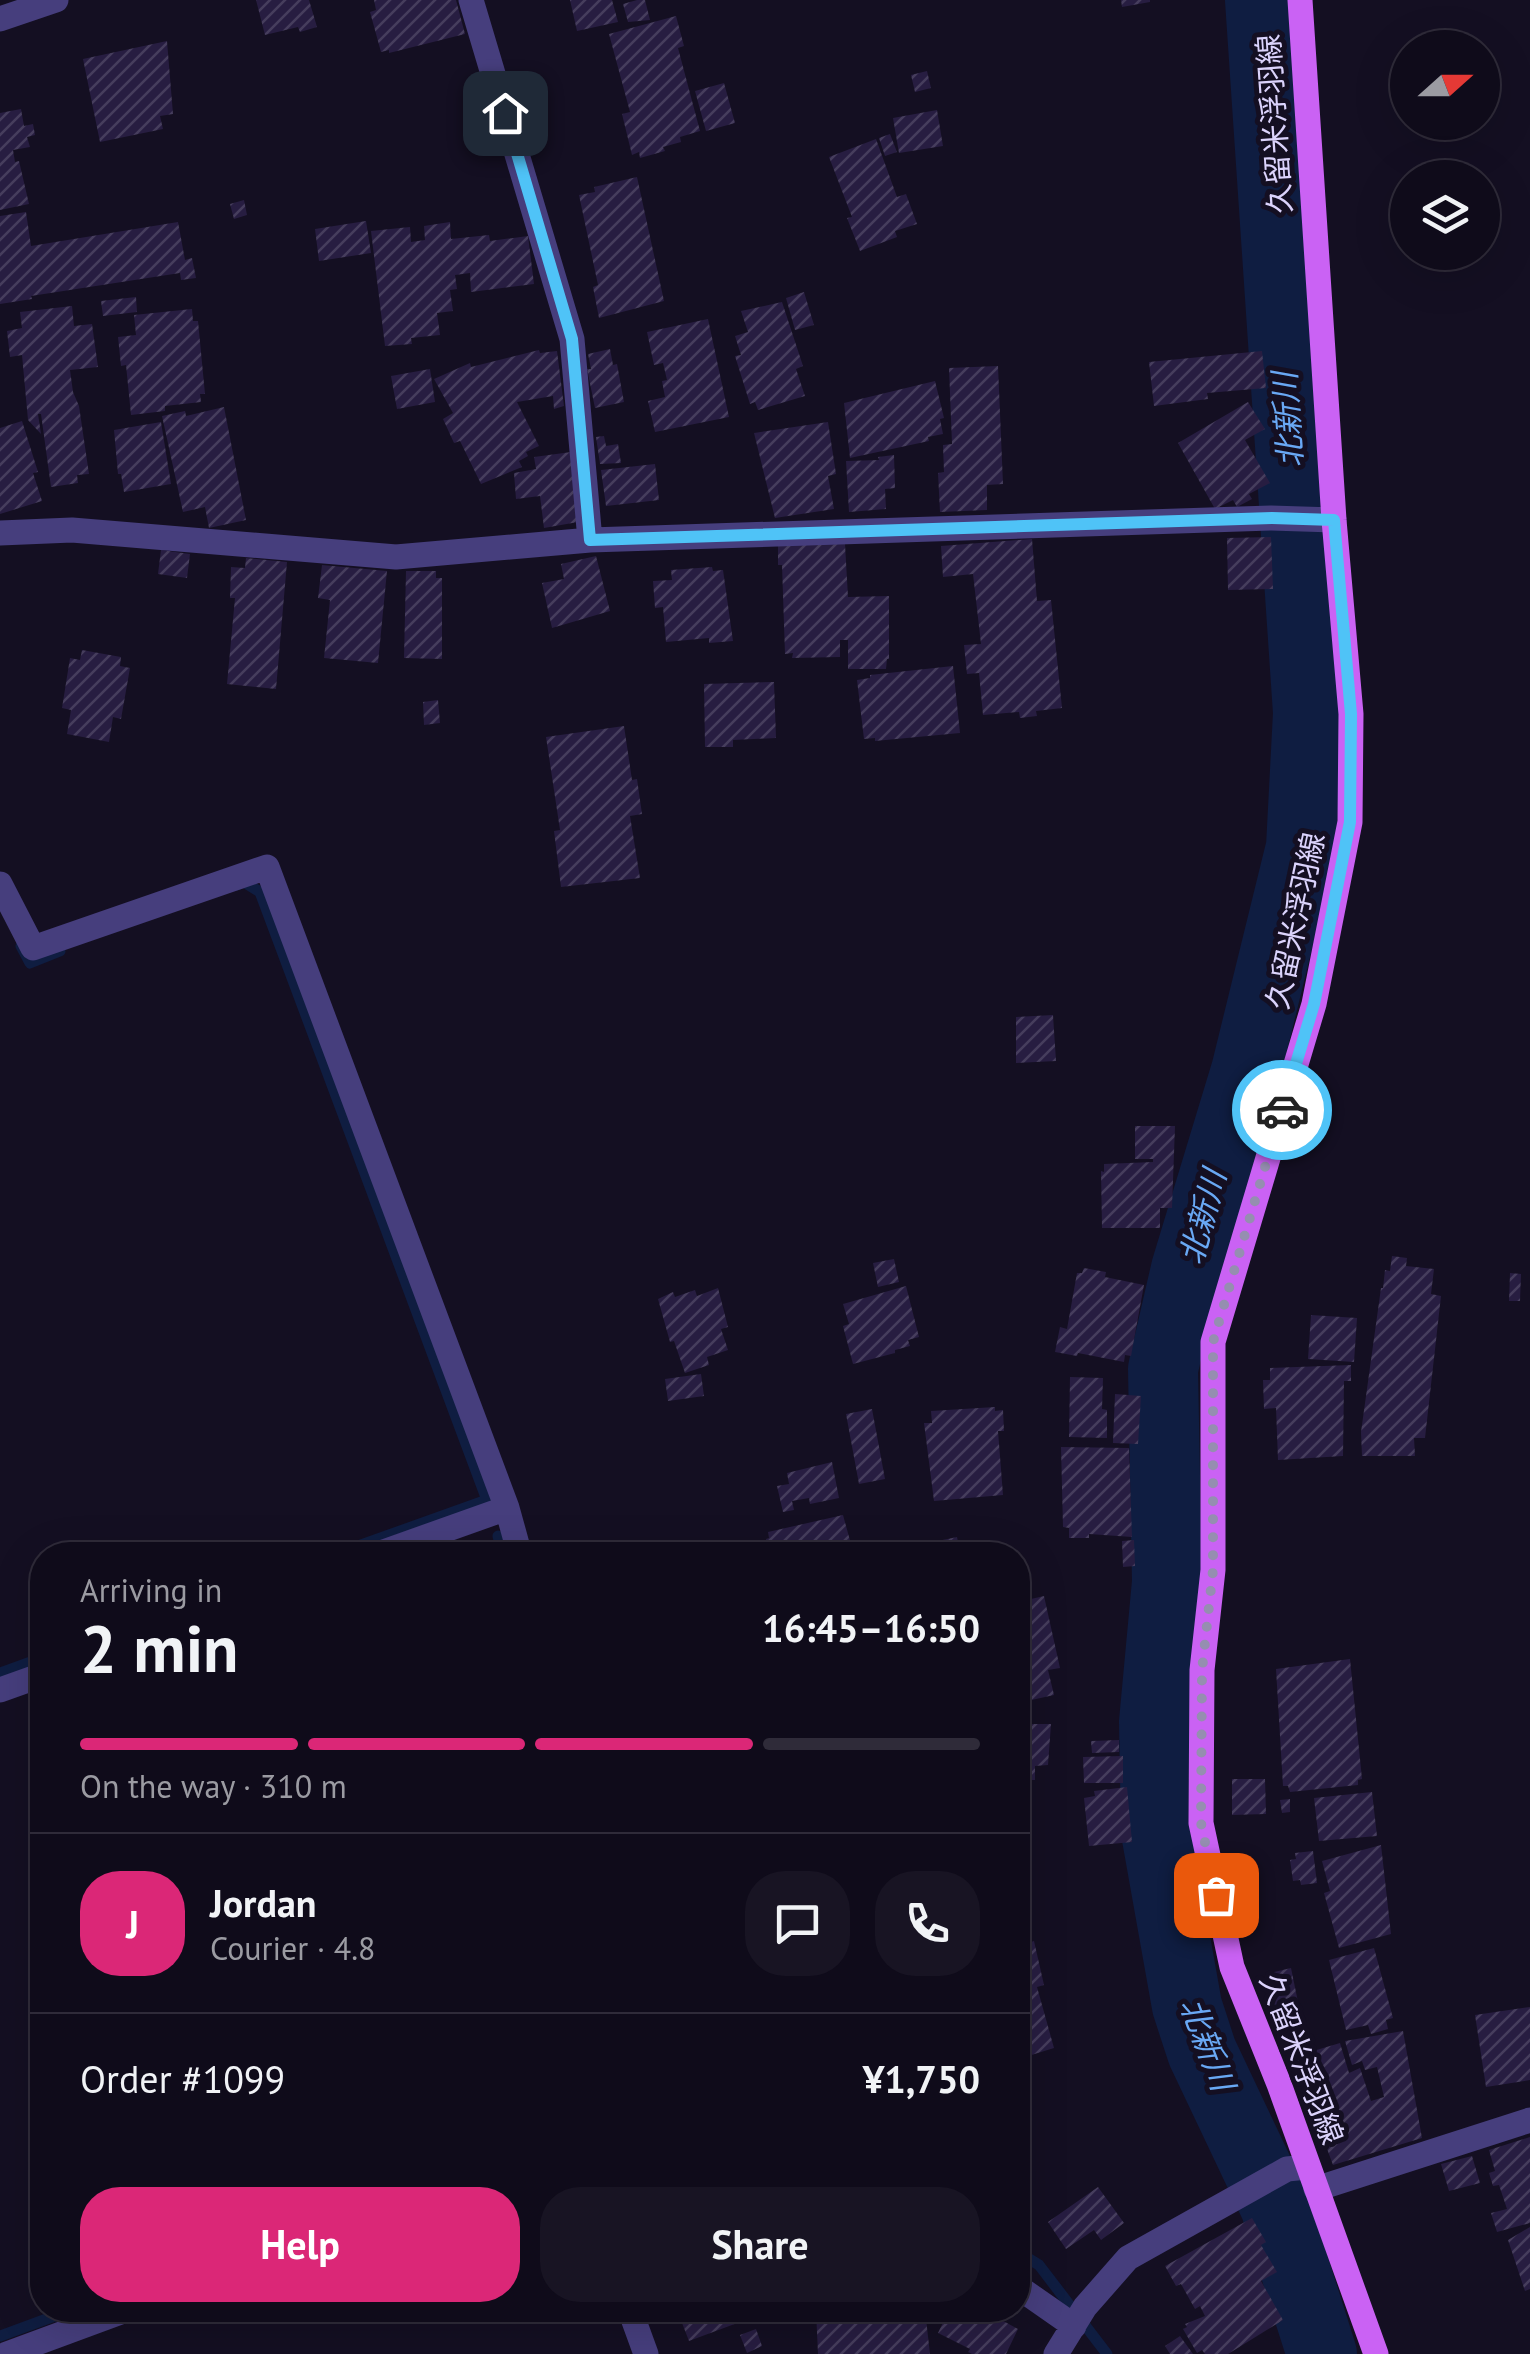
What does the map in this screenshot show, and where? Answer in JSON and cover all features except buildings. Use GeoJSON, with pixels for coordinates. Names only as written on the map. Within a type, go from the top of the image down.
{"type":"FeatureCollection","features":[{"type":"Feature","properties":{"kind":"main road","name":"久留米浮羽線"},"geometry":{"type":"LineString","coordinates":[[1300,0],[1328,520],[1351,714],[1350,822],[1314,1004],[1213,1342],[1213,1570],[1202,1670],[1201,1823],[1232,1967],[1278,2084],[1304,2175],[1376,2354]]}},
{"type":"Feature","properties":{"kind":"street"},"geometry":{"type":"LineString","coordinates":[[0,19],[56,0]]}},
{"type":"Feature","properties":{"kind":"street"},"geometry":{"type":"LineString","coordinates":[[471,0],[572,339],[590,540]]}},
{"type":"Feature","properties":{"kind":"street"},"geometry":{"type":"LineString","coordinates":[[0,533],[72,530],[396,557],[590,540],[1272,518],[1328,520]]}},
{"type":"Feature","properties":{"kind":"street"},"geometry":{"type":"LineString","coordinates":[[0,884],[33,948],[268,867],[516,1542]]}},
{"type":"Feature","properties":{"kind":"street"},"geometry":{"type":"LineString","coordinates":[[411,1542],[506,1508]]}},
{"type":"Feature","properties":{"kind":"street"},"geometry":{"type":"LineString","coordinates":[[0,1690],[30,1679]]}},
{"type":"Feature","properties":{"kind":"street"},"geometry":{"type":"LineString","coordinates":[[1056,2354],[1087,2307],[1128,2258],[1234,2197],[1304,2175],[1530,2120]]}},
{"type":"Feature","properties":{"kind":"street"},"geometry":{"type":"LineString","coordinates":[[1030,2290],[1087,2307]]}},
{"type":"Feature","properties":{"kind":"street"},"geometry":{"type":"LineString","coordinates":[[7,2354],[94,2322]]}},
{"type":"Feature","properties":{"kind":"street"},"geometry":{"type":"LineString","coordinates":[[634,2322],[646,2354]]}},
{"type":"Feature","properties":{"kind":"waterway","name":"北新川"},"geometry":{"type":"LineString","coordinates":[[1260,0],[1308,713],[1301,847],[1246,1071],[1186,1269],[1163,1369],[1167,1582],[1154,1722],[1156,1832],[1187,2006],[1202,2052],[1275,2206],[1322,2354]]}},
{"type":"Feature","properties":{"kind":"waterway"},"geometry":{"type":"LineString","coordinates":[[237,885],[244,882],[260,892],[487,1500],[369,1542]]}},
{"type":"Feature","properties":{"kind":"waterway"},"geometry":{"type":"LineString","coordinates":[[21,946],[30,963],[60,951]]}},
{"type":"Feature","properties":{"kind":"waterway"},"geometry":{"type":"LineString","coordinates":[[498,1536],[500,1542]]}},
{"type":"Feature","properties":{"kind":"waterway"},"geometry":{"type":"LineString","coordinates":[[0,1673],[30,1662]]}},
{"type":"Feature","properties":{"kind":"waterway"},"geometry":{"type":"LineString","coordinates":[[1030,2259],[1039,2265],[1107,2354]]}},
{"type":"Feature","properties":{"kind":"waterway"},"geometry":{"type":"LineString","coordinates":[[0,2336],[38,2322]]}},
{"type":"Feature","properties":{"kind":"way so far"},"geometry":{"type":"LineString","coordinates":[[1216,1895],[1201,1823],[1202,1670],[1213,1570],[1213,1342],[1282,1110]]}},
{"type":"Feature","properties":{"kind":"route"},"geometry":{"type":"LineString","coordinates":[[505,113],[572,339],[590,540],[1272,518],[1334,520],[1351,714],[1350,822],[1314,1004],[1282,1110]]}}]}
